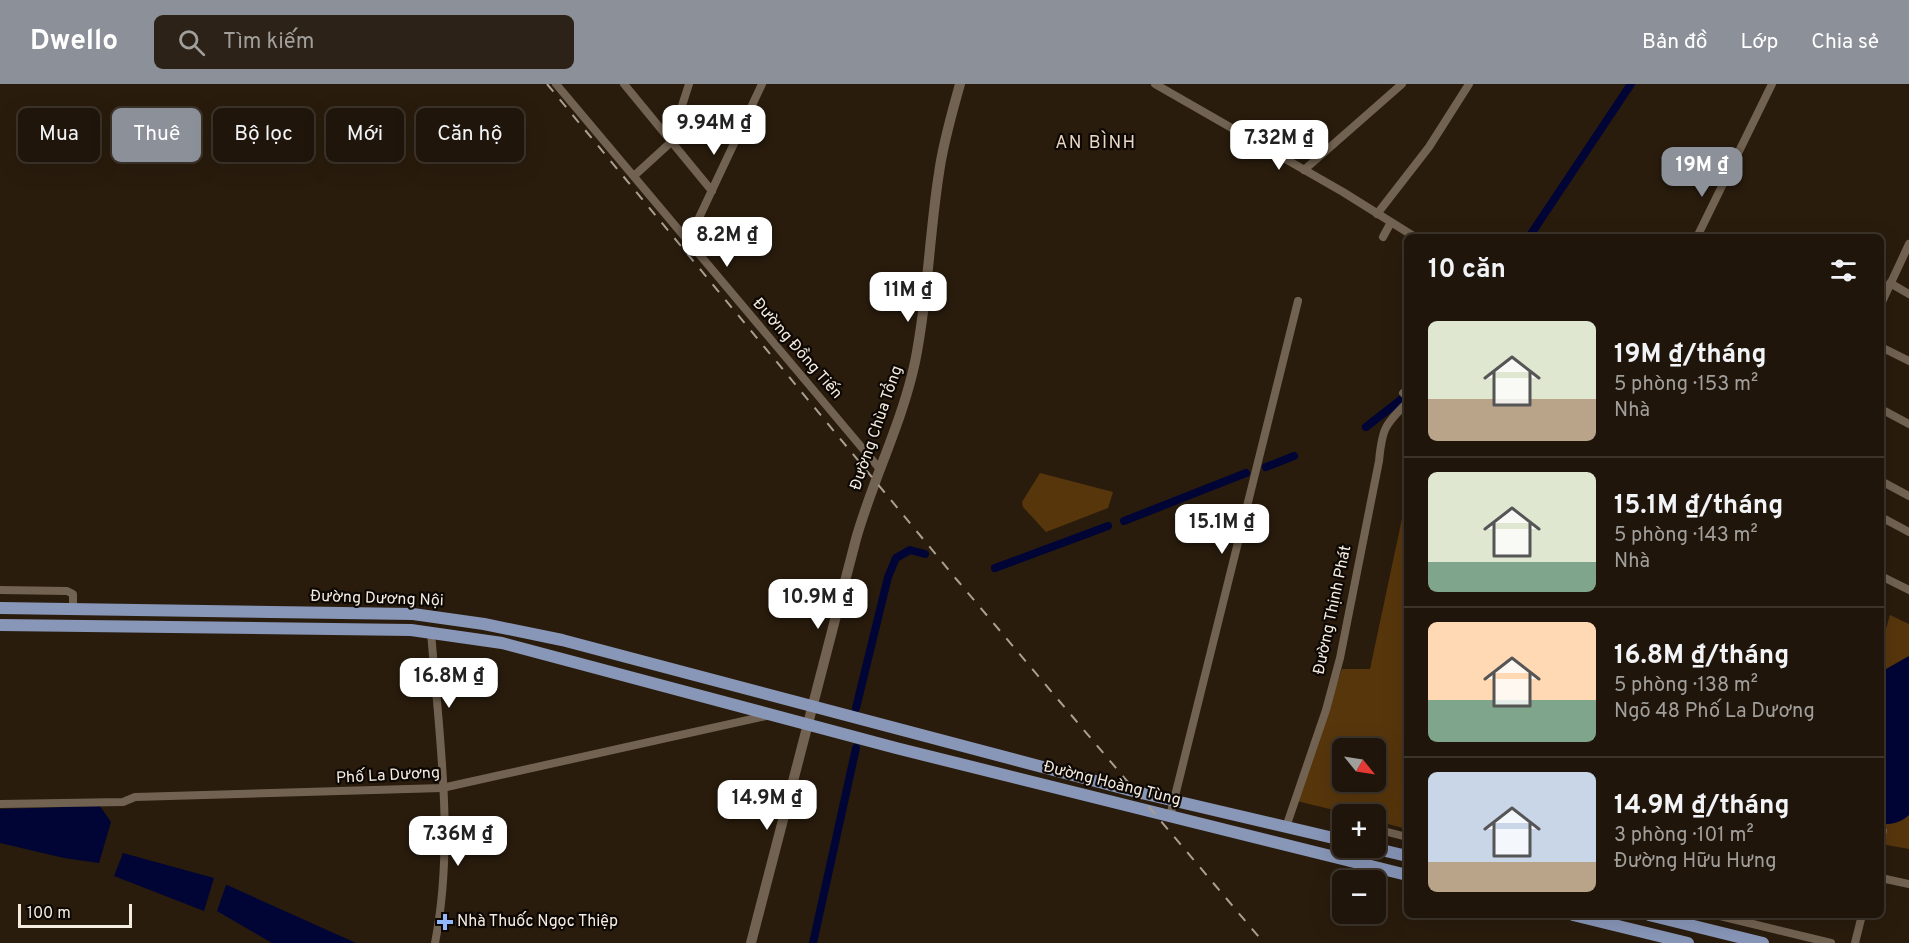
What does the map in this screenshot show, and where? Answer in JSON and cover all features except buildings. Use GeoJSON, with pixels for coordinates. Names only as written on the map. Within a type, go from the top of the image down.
{"type":"FeatureCollection","features":[{"type":"Feature","properties":{"kind":"main road","name":"Đường Chùa Tổng"},"geometry":{"type":"LineString","coordinates":[[751,943],[856,539],[879,468],[895,428],[915,361],[922,324],[939,173],[960,84]]}},
{"type":"Feature","properties":{"kind":"main road","name":"Đường Dương Nội"},"geometry":{"type":"LineString","coordinates":[[0,608],[73,607],[430,616],[562,640],[814,707]]}},
{"type":"Feature","properties":{"kind":"main road"},"geometry":{"type":"LineString","coordinates":[[430,616],[431,632]]}},
{"type":"Feature","properties":{"kind":"main road","name":"Đường Dương Nội"},"geometry":{"type":"LineString","coordinates":[[0,625],[431,632],[502,643],[809,726]]}},
{"type":"Feature","properties":{"kind":"main road","name":"Đường Hoàng Tùng"},"geometry":{"type":"LineString","coordinates":[[814,707],[1174,800],[1332,838]]}},
{"type":"Feature","properties":{"kind":"main road","name":"Đường Hoàng Tùng"},"geometry":{"type":"LineString","coordinates":[[809,726],[1404,874]]}},
{"type":"Feature","properties":{"kind":"main road"},"geometry":{"type":"LineString","coordinates":[[1386,851],[1404,855]]}},
{"type":"Feature","properties":{"kind":"main road"},"geometry":{"type":"LineString","coordinates":[[1585,918],[1688,943]]}},
{"type":"Feature","properties":{"kind":"main road"},"geometry":{"type":"LineString","coordinates":[[1660,918],[1763,943]]}},
{"type":"Feature","properties":{"kind":"street","name":"Đường Đồng Tiến"},"geometry":{"type":"LineString","coordinates":[[556,84],[689,239],[733,296],[879,468]]}},
{"type":"Feature","properties":{"kind":"street"},"geometry":{"type":"LineString","coordinates":[[624,84],[670,143],[712,191]]}},
{"type":"Feature","properties":{"kind":"street"},"geometry":{"type":"LineString","coordinates":[[635,175],[670,143],[689,84]]}},
{"type":"Feature","properties":{"kind":"street"},"geometry":{"type":"LineString","coordinates":[[689,239],[762,84]]}},
{"type":"Feature","properties":{"kind":"street"},"geometry":{"type":"LineString","coordinates":[[1155,84],[1409,234]]}},
{"type":"Feature","properties":{"kind":"street"},"geometry":{"type":"LineString","coordinates":[[1304,170],[1402,84]]}},
{"type":"Feature","properties":{"kind":"street"},"geometry":{"type":"LineString","coordinates":[[1377,214],[1429,147],[1469,84]]}},
{"type":"Feature","properties":{"kind":"street"},"geometry":{"type":"LineString","coordinates":[[1698,234],[1772,84]]}},
{"type":"Feature","properties":{"kind":"street"},"geometry":{"type":"LineString","coordinates":[[1383,237],[1390,224]]}},
{"type":"Feature","properties":{"kind":"street"},"geometry":{"type":"LineString","coordinates":[[1884,297],[1909,244]]}},
{"type":"Feature","properties":{"kind":"street"},"geometry":{"type":"LineString","coordinates":[[1890,283],[1909,294]]}},
{"type":"Feature","properties":{"kind":"street"},"geometry":{"type":"LineString","coordinates":[[1170,816],[1298,301]]}},
{"type":"Feature","properties":{"kind":"street"},"geometry":{"type":"LineString","coordinates":[[1884,348],[1909,361]]}},
{"type":"Feature","properties":{"kind":"street","name":"Đường Thịnh Phát"},"geometry":{"type":"LineString","coordinates":[[1286,827],[1326,710],[1340,658],[1379,461],[1382,432],[1387,422],[1404,406]]}},
{"type":"Feature","properties":{"kind":"street"},"geometry":{"type":"LineString","coordinates":[[1884,412],[1909,424]]}},
{"type":"Feature","properties":{"kind":"street"},"geometry":{"type":"LineString","coordinates":[[1884,483],[1909,496]]}},
{"type":"Feature","properties":{"kind":"street"},"geometry":{"type":"LineString","coordinates":[[1884,519],[1909,532]]}},
{"type":"Feature","properties":{"kind":"street"},"geometry":{"type":"LineString","coordinates":[[1884,578],[1909,590]]}},
{"type":"Feature","properties":{"kind":"street"},"geometry":{"type":"LineString","coordinates":[[0,590],[67,591],[73,594],[73,607]]}},
{"type":"Feature","properties":{"kind":"street"},"geometry":{"type":"LineString","coordinates":[[431,632],[442,788],[445,880],[435,943]]}},
{"type":"Feature","properties":{"kind":"street","name":"Phố La Dương"},"geometry":{"type":"LineString","coordinates":[[0,804],[123,802],[135,797],[442,788],[771,715]]}},
{"type":"Feature","properties":{"kind":"street"},"geometry":{"type":"LineString","coordinates":[[1386,832],[1404,836]]}},
{"type":"Feature","properties":{"kind":"street"},"geometry":{"type":"LineString","coordinates":[[1884,879],[1909,884]]}},
{"type":"Feature","properties":{"kind":"street"},"geometry":{"type":"LineString","coordinates":[[1728,918],[1831,943]]}},
{"type":"Feature","properties":{"kind":"street"},"geometry":{"type":"LineString","coordinates":[[1855,943],[1861,918]]}},
{"type":"Feature","properties":{"kind":"shaded area"},"geometry":{"type":"Polygon","coordinates":[[[1040,473],[1113,492],[1108,508],[1046,532],[1023,507],[1022,502],[1040,473]]]}},
{"type":"Feature","properties":{"kind":"shaded area"},"geometry":{"type":"Polygon","coordinates":[[[1404,509],[1404,828],[1386,824],[1386,804],[1332,804],[1332,810],[1297,801],[1342,669],[1370,669],[1404,509]]]}},
{"type":"Feature","properties":{"kind":"shaded area"},"geometry":{"type":"Polygon","coordinates":[[[1890,615],[1909,624],[1909,849],[1884,845],[1884,636],[1890,615]]]}},
{"type":"Feature","properties":{"kind":"shaded area"},"geometry":{"type":"Polygon","coordinates":[[[1909,656],[1909,815],[1896,823],[1888,824],[1884,824],[1884,672],[1909,656]]]}},
{"type":"Feature","properties":{"kind":"shaded area"},"geometry":{"type":"Polygon","coordinates":[[[100,806],[111,822],[99,863],[64,858],[0,843],[0,809],[100,806]]]}},
{"type":"Feature","properties":{"kind":"shaded area"},"geometry":{"type":"Polygon","coordinates":[[[123,853],[214,878],[204,911],[114,876],[123,853]]]}},
{"type":"Feature","properties":{"kind":"shaded area"},"geometry":{"type":"Polygon","coordinates":[[[226,885],[356,943],[272,943],[217,911],[226,885]]]}},
{"type":"Feature","properties":{"kind":"waterway"},"geometry":{"type":"LineString","coordinates":[[1531,234],[1631,84]]}},
{"type":"Feature","properties":{"kind":"waterway"},"geometry":{"type":"LineString","coordinates":[[1366,427],[1404,397]]}},
{"type":"Feature","properties":{"kind":"waterway"},"geometry":{"type":"LineString","coordinates":[[1266,467],[1294,456]]}},
{"type":"Feature","properties":{"kind":"waterway"},"geometry":{"type":"LineString","coordinates":[[1124,521],[1246,473]]}},
{"type":"Feature","properties":{"kind":"waterway"},"geometry":{"type":"LineString","coordinates":[[995,568],[1108,526]]}},
{"type":"Feature","properties":{"kind":"waterway"},"geometry":{"type":"LineString","coordinates":[[856,708],[888,577],[896,558],[910,550],[925,554]]}},
{"type":"Feature","properties":{"kind":"waterway"},"geometry":{"type":"LineString","coordinates":[[813,943],[856,748]]}},
{"type":"Feature","properties":{"kind":"railway"},"geometry":{"type":"LineString","coordinates":[[547,84],[957,580],[1264,943]]}},
{"type":"Feature","properties":{"kind":"place","name":"Nhà Thuốc Ngọc Thiệp"},"geometry":{"type":"Point","coordinates":[445,922]}},
{"type":"Feature","properties":{"kind":"district","name":"AN BÌNH"},"geometry":{"type":"Point","coordinates":[1096,143]}}]}
